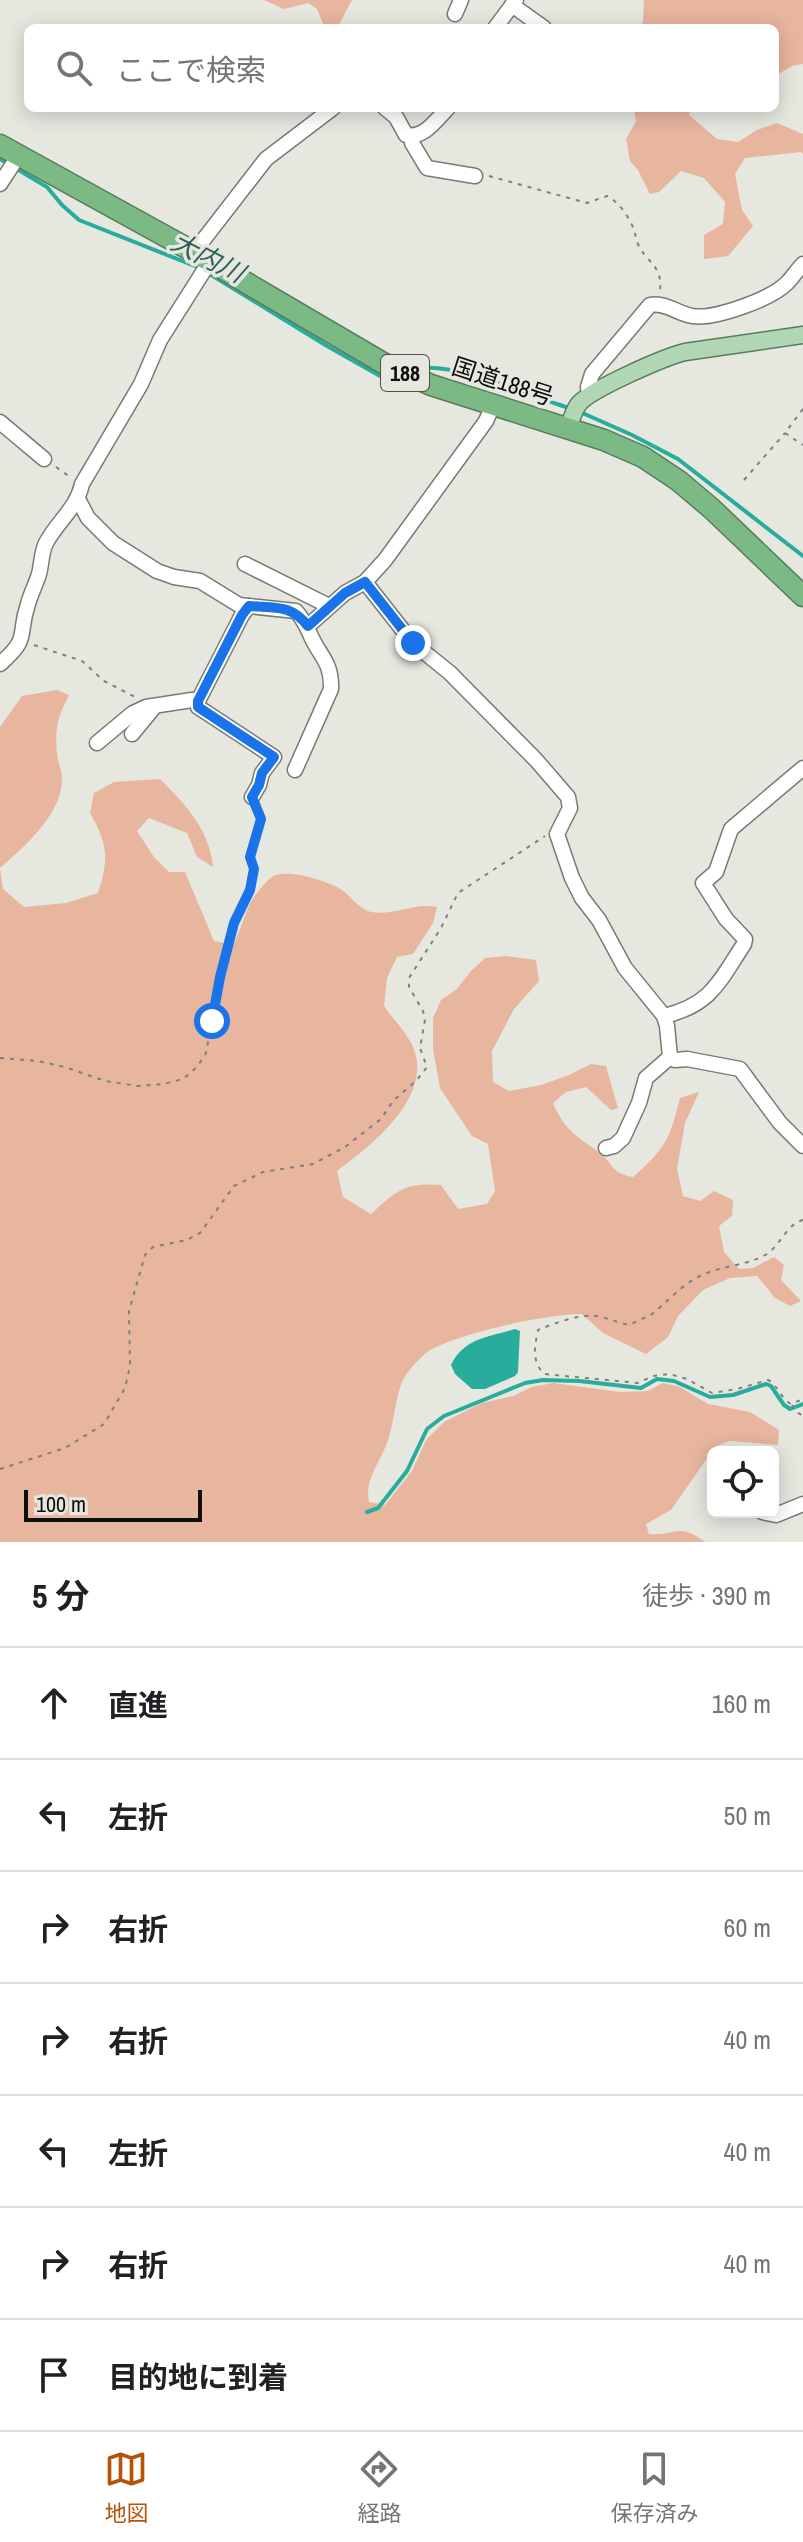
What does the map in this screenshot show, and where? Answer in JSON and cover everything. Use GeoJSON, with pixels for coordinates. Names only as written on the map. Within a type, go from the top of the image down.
{"type":"FeatureCollection","features":[{"type":"Feature","properties":{"kind":"highway","name":"国道188号"},"geometry":{"type":"LineString","coordinates":[[0,145],[202,256],[383,363],[431,385],[493,405],[577,412],[604,440],[643,457],[679,481],[803,596]]}},
{"type":"Feature","properties":{"kind":"main road"},"geometry":{"type":"LineString","coordinates":[[577,412],[667,357],[803,335]]}},
{"type":"Feature","properties":{"kind":"street"},"geometry":{"type":"LineString","coordinates":[[498,24],[514,3],[539,24]]}},
{"type":"Feature","properties":{"kind":"street"},"geometry":{"type":"LineString","coordinates":[[0,664],[22,640],[26,606],[39,576],[42,551],[78,499],[82,484],[141,384],[202,256],[266,159],[328,112]]}},
{"type":"Feature","properties":{"kind":"street"},"geometry":{"type":"LineString","coordinates":[[390,112],[406,135],[412,137],[422,134],[444,112]]}},
{"type":"Feature","properties":{"kind":"street"},"geometry":{"type":"LineString","coordinates":[[412,137],[412,143],[427,168],[475,176]]}},
{"type":"Feature","properties":{"kind":"street"},"geometry":{"type":"LineString","coordinates":[[0,184],[19,155]]}},
{"type":"Feature","properties":{"kind":"street"},"geometry":{"type":"LineString","coordinates":[[577,412],[592,374],[650,305],[658,303],[692,316],[708,317],[734,310],[786,284],[803,264]]}},
{"type":"Feature","properties":{"kind":"street"},"geometry":{"type":"LineString","coordinates":[[308,626],[345,593],[365,582],[385,560],[486,421],[493,405]]}},
{"type":"Feature","properties":{"kind":"street"},"geometry":{"type":"LineString","coordinates":[[0,422],[44,459]]}},
{"type":"Feature","properties":{"kind":"street"},"geometry":{"type":"LineString","coordinates":[[78,499],[97,528],[139,561],[174,577],[200,581],[239,605],[296,611],[326,659],[331,689],[295,770]]}},
{"type":"Feature","properties":{"kind":"street"},"geometry":{"type":"LineString","coordinates":[[245,564],[329,606]]}},
{"type":"Feature","properties":{"kind":"street"},"geometry":{"type":"LineString","coordinates":[[365,582],[413,643],[450,673],[568,797],[570,808],[557,834],[572,878],[625,968],[664,1016],[670,1057]]}},
{"type":"Feature","properties":{"kind":"street"},"geometry":{"type":"LineString","coordinates":[[249,606],[198,701],[198,707],[274,757],[262,773],[252,797]]}},
{"type":"Feature","properties":{"kind":"street"},"geometry":{"type":"LineString","coordinates":[[97,743],[133,713],[155,705],[198,701]]}},
{"type":"Feature","properties":{"kind":"street"},"geometry":{"type":"LineString","coordinates":[[132,734],[155,705]]}},
{"type":"Feature","properties":{"kind":"street"},"geometry":{"type":"LineString","coordinates":[[664,1016],[699,1003],[714,990],[744,944],[745,939],[726,919],[703,883],[716,872],[731,829],[803,768]]}},
{"type":"Feature","properties":{"kind":"street"},"geometry":{"type":"LineString","coordinates":[[670,1057],[740,1069],[780,1123],[803,1146]]}},
{"type":"Feature","properties":{"kind":"street"},"geometry":{"type":"LineString","coordinates":[[606,1148],[623,1138],[639,1103],[646,1078],[670,1057]]}},
{"type":"Feature","properties":{"kind":"street"},"geometry":{"type":"LineString","coordinates":[[779,1514],[803,1504]]}},
{"type":"Feature","properties":{"kind":"path"},"geometry":{"type":"LineString","coordinates":[[475,176],[487,176],[587,203],[607,196],[612,198],[629,220],[642,251],[658,270],[661,281],[658,303]]}},
{"type":"Feature","properties":{"kind":"path"},"geometry":{"type":"LineString","coordinates":[[744,480],[803,409]]}},
{"type":"Feature","properties":{"kind":"path"},"geometry":{"type":"LineString","coordinates":[[785,433],[803,445]]}},
{"type":"Feature","properties":{"kind":"path"},"geometry":{"type":"LineString","coordinates":[[44,459],[82,484]]}},
{"type":"Feature","properties":{"kind":"path"},"geometry":{"type":"LineString","coordinates":[[22,640],[82,661],[104,681],[155,705]]}},
{"type":"Feature","properties":{"kind":"path"},"geometry":{"type":"LineString","coordinates":[[0,1058],[38,1061],[105,1081],[138,1086],[174,1082],[183,1079],[197,1067],[206,1053],[234,923],[250,890],[254,869],[250,857],[261,819],[252,797]]}},
{"type":"Feature","properties":{"kind":"path"},"geometry":{"type":"LineString","coordinates":[[0,1469],[65,1448],[104,1424],[125,1388],[130,1366],[129,1311],[142,1263],[153,1247],[187,1240],[200,1233],[234,1186],[263,1172],[313,1164],[345,1147],[381,1119],[393,1101],[417,1080],[427,1067],[420,1048],[425,1020],[423,1011],[409,987],[409,978],[417,963],[441,928],[458,893],[544,836],[557,834]]}},
{"type":"Feature","properties":{"kind":"path"},"geometry":{"type":"LineString","coordinates":[[803,1220],[796,1222],[768,1253],[748,1263],[697,1277],[651,1314],[629,1325],[597,1316],[560,1323],[538,1330],[534,1351],[537,1367],[544,1374],[638,1383],[653,1376],[669,1374],[687,1379],[712,1393],[768,1380],[803,1416]]}},
{"type":"Feature","properties":{"kind":"path"},"geometry":{"type":"LineString","coordinates":[[792,1405],[803,1399]]}},
{"type":"Feature","properties":{"kind":"shaded area"},"geometry":{"type":"Polygon","coordinates":[[[264,0],[352,0],[339,24],[323,24],[317,9],[308,3],[284,9],[264,0]]]}},
{"type":"Feature","properties":{"kind":"shaded area"},"geometry":{"type":"Polygon","coordinates":[[[644,0],[803,0],[803,64],[779,74],[779,24],[641,24],[644,0]]]}},
{"type":"Feature","properties":{"kind":"shaded area"},"geometry":{"type":"Polygon","coordinates":[[[635,112],[689,112],[689,115],[717,139],[738,142],[757,130],[777,123],[803,134],[803,154],[745,158],[735,174],[742,210],[753,226],[728,256],[704,259],[704,235],[723,224],[725,202],[704,178],[681,171],[659,192],[650,194],[630,161],[626,139],[636,121],[635,112]]]}},
{"type":"Feature","properties":{"kind":"shaded area"},"geometry":{"type":"Polygon","coordinates":[[[57,690],[69,695],[57,730],[57,754],[62,776],[56,805],[40,828],[0,868],[0,727],[22,696],[57,690]]]}},
{"type":"Feature","properties":{"kind":"shaded area"},"geometry":{"type":"Polygon","coordinates":[[[160,779],[202,829],[213,867],[197,857],[187,833],[149,818],[137,831],[154,857],[169,872],[185,872],[214,941],[233,945],[252,900],[267,881],[278,875],[304,876],[331,884],[371,912],[437,907],[433,923],[413,954],[397,957],[387,978],[384,1006],[413,1047],[417,1066],[415,1084],[407,1102],[382,1134],[337,1171],[343,1197],[371,1214],[402,1190],[418,1185],[441,1185],[458,1209],[487,1204],[495,1191],[488,1144],[472,1136],[440,1088],[433,1049],[433,1018],[441,1000],[457,989],[485,958],[507,956],[536,960],[539,981],[514,1009],[492,1051],[493,1082],[509,1091],[541,1085],[591,1064],[606,1066],[618,1108],[611,1110],[586,1087],[566,1092],[553,1103],[571,1131],[620,1173],[633,1177],[665,1142],[680,1098],[699,1092],[685,1123],[677,1169],[683,1196],[700,1201],[714,1191],[733,1200],[732,1216],[719,1226],[724,1252],[739,1269],[753,1268],[774,1257],[784,1265],[781,1280],[801,1301],[790,1306],[775,1298],[757,1276],[730,1278],[703,1290],[678,1316],[668,1337],[646,1354],[603,1333],[582,1314],[506,1325],[446,1343],[424,1355],[403,1380],[388,1440],[369,1486],[369,1502],[385,1505],[412,1471],[426,1440],[444,1422],[482,1403],[553,1383],[620,1392],[648,1391],[663,1383],[680,1387],[708,1404],[750,1412],[779,1430],[778,1445],[729,1441],[707,1446],[707,1458],[671,1510],[646,1524],[649,1534],[683,1531],[705,1542],[0,1542],[0,868],[3,889],[24,907],[66,903],[98,893],[105,852],[90,813],[94,793],[114,782],[160,779]]]}},
{"type":"Feature","properties":{"kind":"water"},"geometry":{"type":"Polygon","coordinates":[[[515,1329],[520,1331],[518,1372],[515,1376],[485,1389],[472,1389],[455,1374],[451,1365],[463,1349],[478,1340],[515,1329]]]}},
{"type":"Feature","properties":{"kind":"waterway","name":"大内川"},"geometry":{"type":"LineString","coordinates":[[0,159],[47,187],[79,220],[200,268]]}},
{"type":"Feature","properties":{"kind":"waterway","name":"大内川"},"geometry":{"type":"LineString","coordinates":[[208,273],[327,346],[389,381],[403,385]]}},
{"type":"Feature","properties":{"kind":"waterway","name":"大内川"},"geometry":{"type":"LineString","coordinates":[[422,368],[439,368],[476,376],[569,408]]}},
{"type":"Feature","properties":{"kind":"waterway","name":"大内川"},"geometry":{"type":"LineString","coordinates":[[578,411],[678,459],[803,556]]}},
{"type":"Feature","properties":{"kind":"waterway"},"geometry":{"type":"LineString","coordinates":[[367,1512],[378,1508],[407,1471],[427,1429],[444,1416],[525,1383],[579,1381],[641,1388],[657,1379],[674,1381],[710,1397],[733,1395],[766,1384],[790,1409],[803,1404]]}},
{"type":"Feature","properties":{"kind":"route"},"geometry":{"type":"LineString","coordinates":[[212,1021],[234,923],[250,890],[254,869],[250,857],[261,819],[252,797],[262,773],[274,757],[198,707],[198,701],[242,615],[249,606],[282,608],[296,611],[308,626],[345,593],[365,582],[413,643]]}}]}
